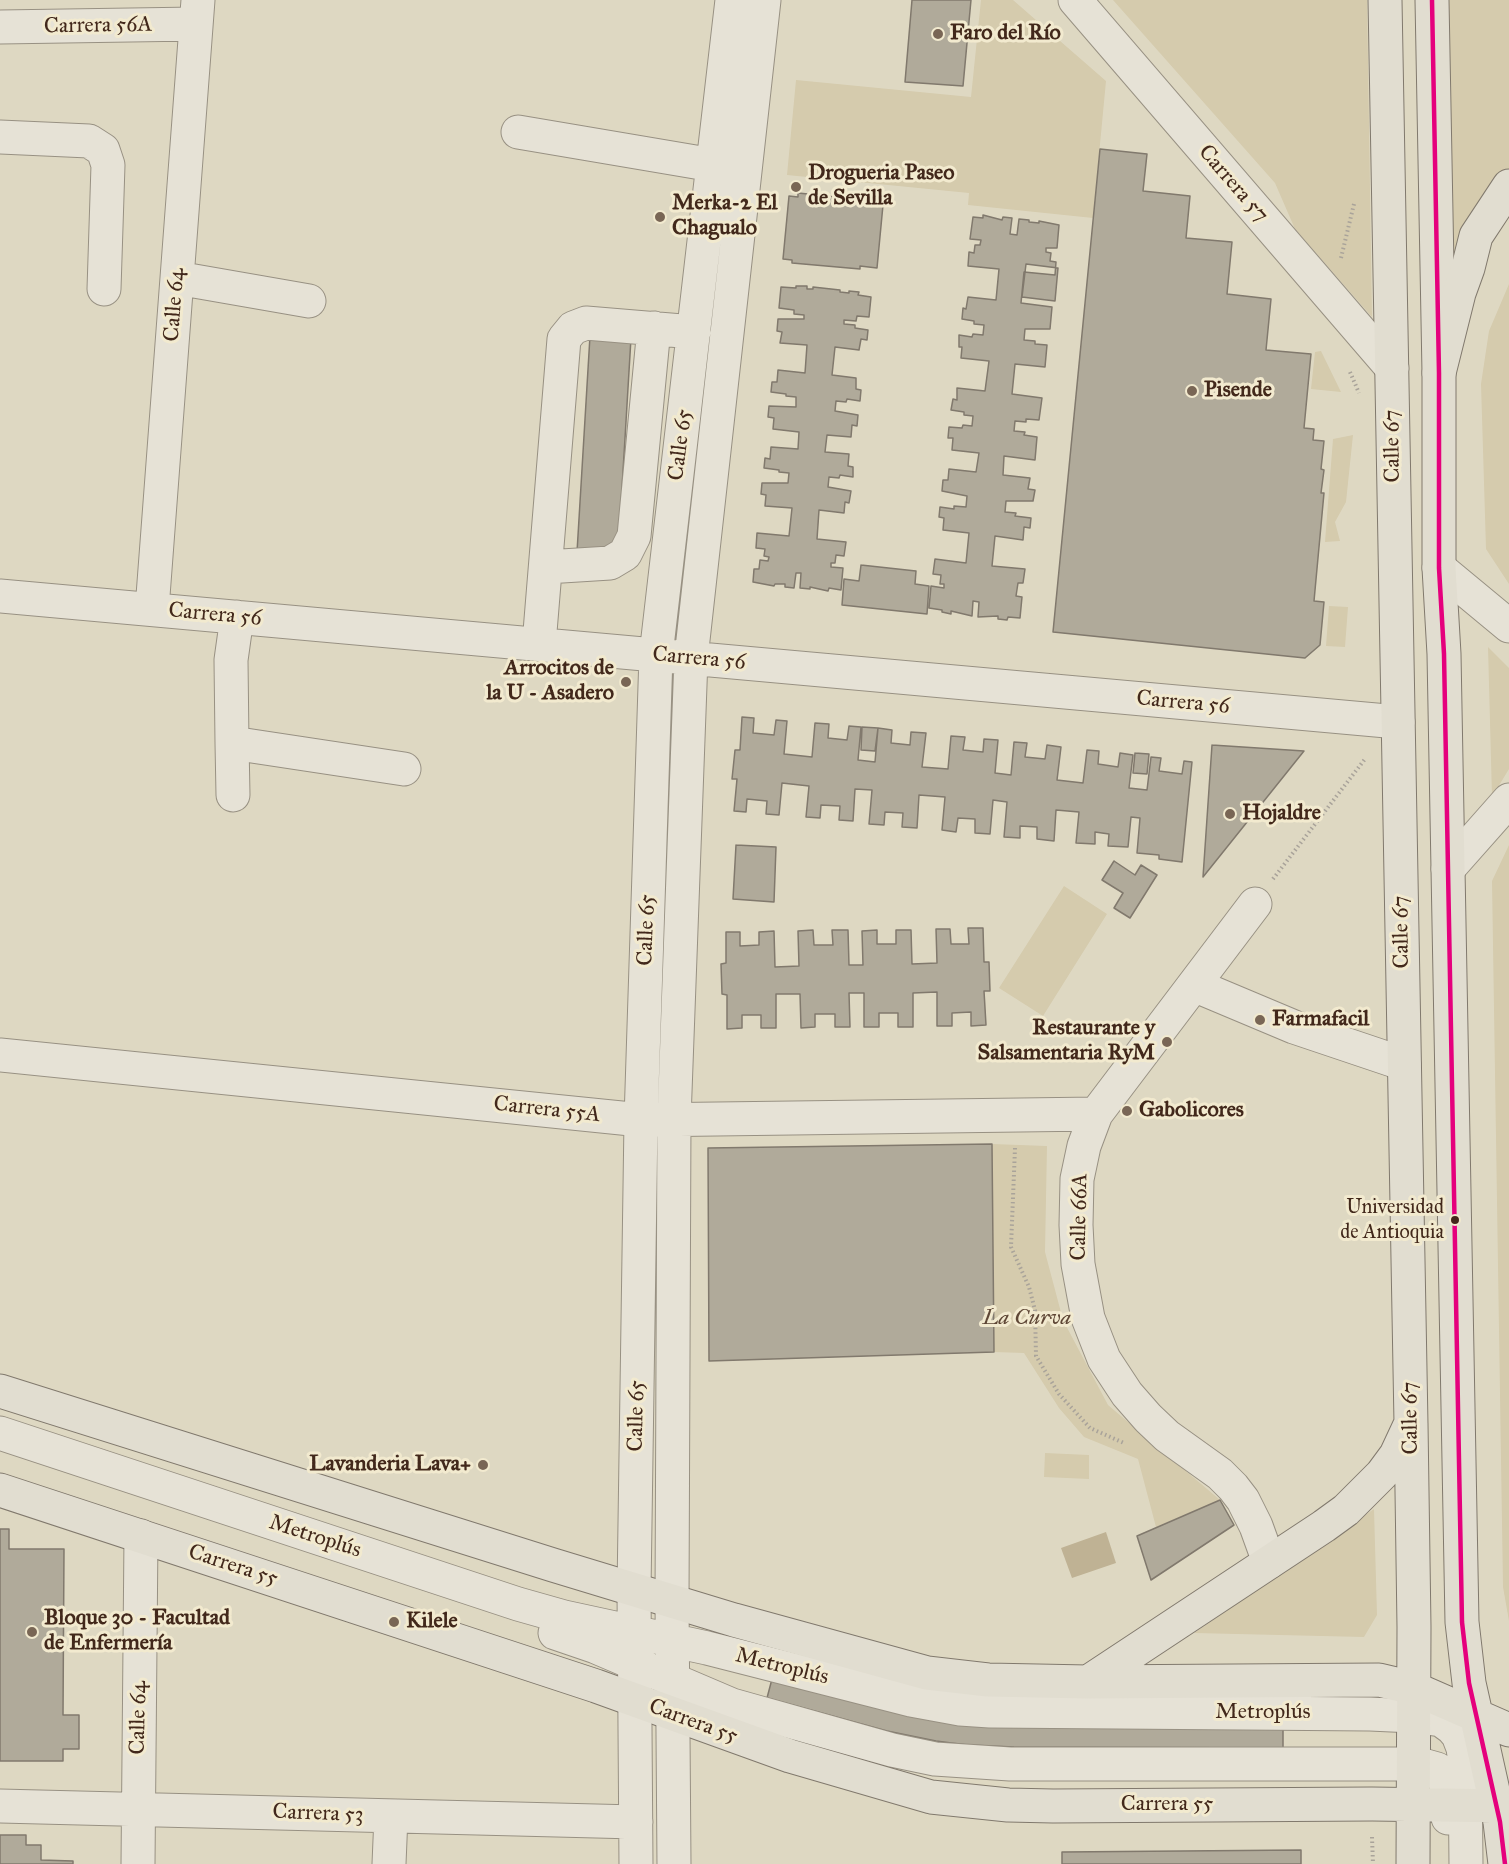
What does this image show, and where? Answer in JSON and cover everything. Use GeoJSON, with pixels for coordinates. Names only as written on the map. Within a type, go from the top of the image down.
{"type":"FeatureCollection","features":[{"type":"Feature","properties":{"kind":"main road","name":"Calle 67"},"geometry":{"type":"LineString","coordinates":[[1385,0],[1411,1424],[1413,1864]]}},
{"type":"Feature","properties":{"kind":"main road","name":"Calle 67"},"geometry":{"type":"LineString","coordinates":[[1432,0],[1439,373],[1439,568],[1444,654],[1462,1622],[1466,1666],[1476,1715],[1480,1806],[1504,1841],[1505,1864]]}},
{"type":"Feature","properties":{"kind":"main road"},"geometry":{"type":"LineString","coordinates":[[1439,373],[1476,236],[1509,186]]}},
{"type":"Feature","properties":{"kind":"main road"},"geometry":{"type":"LineString","coordinates":[[0,1391],[634,1590],[927,1673],[979,1679],[1088,1682],[1379,1680],[1413,1702],[1476,1715],[1509,1730]]}},
{"type":"Feature","properties":{"kind":"main road"},"geometry":{"type":"LineString","coordinates":[[1088,1682],[1324,1526],[1364,1493],[1382,1474],[1396,1455],[1411,1424]]}},
{"type":"Feature","properties":{"kind":"main road","name":"Carrera 55"},"geometry":{"type":"LineString","coordinates":[[0,1490],[635,1700],[770,1749],[931,1797],[965,1802],[1053,1806],[1412,1805]]}},
{"type":"Feature","properties":{"kind":"main road"},"geometry":{"type":"LineString","coordinates":[[1412,1805],[1480,1806]]}},
{"type":"Feature","properties":{"kind":"street","name":"Calle 65"},"geometry":{"type":"LineString","coordinates":[[636,1864],[634,1590],[640,1120],[656,655],[732,0]]}},
{"type":"Feature","properties":{"kind":"street","name":"Calle 65"},"geometry":{"type":"LineString","coordinates":[[674,1864],[672,1601],[674,1119],[690,658],[764,0]]}},
{"type":"Feature","properties":{"kind":"street","name":"Carrera 57"},"geometry":{"type":"LineString","coordinates":[[1075,0],[1392,368]]}},
{"type":"Feature","properties":{"kind":"street","name":"Carrera 56A"},"geometry":{"type":"LineString","coordinates":[[0,27],[197,12]]}},
{"type":"Feature","properties":{"kind":"street","name":"Calle 64"},"geometry":{"type":"LineString","coordinates":[[152,609],[197,12]]}},
{"type":"Feature","properties":{"kind":"street"},"geometry":{"type":"LineString","coordinates":[[518,132],[713,165]]}},
{"type":"Feature","properties":{"kind":"street"},"geometry":{"type":"LineString","coordinates":[[0,137],[89,141],[103,150],[108,165],[104,289]]}},
{"type":"Feature","properties":{"kind":"street"},"geometry":{"type":"LineString","coordinates":[[177,278],[309,301]]}},
{"type":"Feature","properties":{"kind":"street"},"geometry":{"type":"LineString","coordinates":[[538,645],[564,339],[573,328],[586,323],[694,332]]}},
{"type":"Feature","properties":{"kind":"street"},"geometry":{"type":"LineString","coordinates":[[546,567],[610,563],[625,554],[634,536],[654,328]]}},
{"type":"Feature","properties":{"kind":"street"},"geometry":{"type":"LineString","coordinates":[[634,536],[670,540]]}},
{"type":"Feature","properties":{"kind":"street"},"geometry":{"type":"LineString","coordinates":[[1439,568],[1509,626]]}},
{"type":"Feature","properties":{"kind":"street","name":"Carrera 56"},"geometry":{"type":"LineString","coordinates":[[0,596],[1398,722]]}},
{"type":"Feature","properties":{"kind":"street"},"geometry":{"type":"LineString","coordinates":[[232,795],[231,660],[237,617]]}},
{"type":"Feature","properties":{"kind":"street"},"geometry":{"type":"LineString","coordinates":[[232,743],[404,769]]}},
{"type":"Feature","properties":{"kind":"street"},"geometry":{"type":"LineString","coordinates":[[1448,868],[1509,800]]}},
{"type":"Feature","properties":{"kind":"street","name":"Calle 66A"},"geometry":{"type":"LineString","coordinates":[[1255,904],[1096,1114],[1084,1146],[1077,1179],[1076,1224],[1078,1264],[1088,1318],[1104,1359],[1127,1394],[1148,1418],[1167,1436],[1220,1474],[1233,1487],[1243,1500],[1256,1526],[1269,1562]]}},
{"type":"Feature","properties":{"kind":"street"},"geometry":{"type":"LineString","coordinates":[[1194,985],[1294,1027],[1404,1064]]}},
{"type":"Feature","properties":{"kind":"street","name":"Carrera 55A"},"geometry":{"type":"LineString","coordinates":[[0,1055],[640,1120],[1096,1114]]}},
{"type":"Feature","properties":{"kind":"street","name":"Metroplús"},"geometry":{"type":"LineString","coordinates":[[0,1433],[518,1604],[564,1617],[635,1648],[672,1681],[707,1696],[757,1714],[892,1750],[935,1759],[1010,1764],[1412,1764],[1430,1766],[1441,1774],[1446,1784],[1480,1806]]}},
{"type":"Feature","properties":{"kind":"street","name":"Metroplús"},"geometry":{"type":"LineString","coordinates":[[0,1452],[554,1632],[635,1648],[672,1641],[911,1700],[960,1709],[990,1711],[1413,1702],[1452,1728],[1458,1735],[1463,1748],[1465,1762],[1480,1806],[1466,1864]]}},
{"type":"Feature","properties":{"kind":"street","name":"Calle 64"},"geometry":{"type":"LineString","coordinates":[[138,1864],[141,1536]]}},
{"type":"Feature","properties":{"kind":"street","name":"Carrera 53"},"geometry":{"type":"LineString","coordinates":[[0,1806],[636,1822]]}},
{"type":"Feature","properties":{"kind":"street","name":"Metroplús"},"geometry":{"type":"LineString","coordinates":[[1450,1864],[1480,1806]]}},
{"type":"Feature","properties":{"kind":"street"},"geometry":{"type":"LineString","coordinates":[[389,1864],[391,1816]]}},
{"type":"Feature","properties":{"kind":"path"},"geometry":{"type":"LineString","coordinates":[[1255,904],[1369,753]]}},
{"type":"Feature","properties":{"kind":"path"},"geometry":{"type":"LineString","coordinates":[[1372,1837],[1373,1864]]}},
{"type":"Feature","properties":{"kind":"green space"},"geometry":{"type":"Polygon","coordinates":[[[981,0],[1013,0],[1106,81],[1093,218],[968,205],[969,193],[787,175],[796,80],[971,97],[981,0]]]}},
{"type":"Feature","properties":{"kind":"green space"},"geometry":{"type":"Polygon","coordinates":[[[1113,0],[1367,0],[1372,317],[1295,229],[1275,183],[1113,0]]]}},
{"type":"Feature","properties":{"kind":"green space"},"geometry":{"type":"Polygon","coordinates":[[[1445,0],[1509,0],[1509,177],[1449,268],[1445,0]]]}},
{"type":"Feature","properties":{"kind":"green space"},"geometry":{"type":"Polygon","coordinates":[[[1509,284],[1509,584],[1486,549],[1481,384],[1489,331],[1509,284]]]}},
{"type":"Feature","properties":{"kind":"green space"},"geometry":{"type":"Polygon","coordinates":[[[1321,351],[1341,392],[1311,389],[1315,352],[1321,351]]]}},
{"type":"Feature","properties":{"kind":"green space"},"geometry":{"type":"Polygon","coordinates":[[[1353,435],[1346,502],[1335,522],[1340,541],[1325,542],[1333,439],[1353,435]]]}},
{"type":"Feature","properties":{"kind":"green space"},"geometry":{"type":"Polygon","coordinates":[[[1329,606],[1348,607],[1345,647],[1326,646],[1329,606]]]}},
{"type":"Feature","properties":{"kind":"green space"},"geometry":{"type":"Polygon","coordinates":[[[1488,647],[1509,668],[1509,769],[1492,797],[1488,647]]]}},
{"type":"Feature","properties":{"kind":"green space","name":"Universidad de Antioquia"},"geometry":{"type":"Polygon","coordinates":[[[1509,845],[1509,1621],[1503,1587],[1492,881],[1509,845]]]}},
{"type":"Feature","properties":{"kind":"green space"},"geometry":{"type":"Polygon","coordinates":[[[1064,886],[1107,914],[1043,1016],[999,988],[1064,886]]]}},
{"type":"Feature","properties":{"kind":"green space","name":"La Curva"},"geometry":{"type":"Polygon","coordinates":[[[992,1144],[1047,1146],[1045,1252],[1063,1320],[1108,1405],[1220,1500],[1156,1527],[1138,1459],[1084,1437],[1059,1408],[1024,1353],[994,1352],[992,1144]]]}},
{"type":"Feature","properties":{"kind":"green space"},"geometry":{"type":"Polygon","coordinates":[[[1045,1453],[1089,1455],[1089,1479],[1044,1477],[1045,1453]]]}},
{"type":"Feature","properties":{"kind":"green space"},"geometry":{"type":"Polygon","coordinates":[[[1374,1509],[1377,1615],[1364,1637],[1194,1633],[1374,1509]]]}},
{"type":"Feature","properties":{"kind":"shaded area"},"geometry":{"type":"Polygon","coordinates":[[[1106,1532],[1116,1563],[1072,1578],[1061,1548],[1106,1532]]]}},
{"type":"Feature","properties":{"kind":"building","name":"Faro del Río"},"geometry":{"type":"Polygon","coordinates":[[[912,0],[971,0],[963,86],[905,82],[912,0]]]}},
{"type":"Feature","properties":{"kind":"building","name":"Pisende"},"geometry":{"type":"Polygon","coordinates":[[[1100,149],[1147,154],[1143,191],[1190,196],[1186,238],[1232,242],[1227,294],[1271,299],[1266,350],[1311,354],[1304,428],[1314,429],[1313,440],[1324,441],[1321,493],[1324,493],[1314,601],[1324,602],[1320,645],[1305,658],[1053,632],[1100,149]]]}},
{"type":"Feature","properties":{"kind":"building"},"geometry":{"type":"Polygon","coordinates":[[[798,193],[867,200],[867,203],[883,205],[877,268],[860,266],[860,269],[792,263],[792,260],[783,259],[789,196],[798,197],[798,193]]]}},
{"type":"Feature","properties":{"kind":"building"},"geometry":{"type":"Polygon","coordinates":[[[983,215],[1002,220],[1003,217],[1012,218],[1010,234],[1017,235],[1019,219],[1059,225],[1057,248],[1046,248],[1046,252],[1051,253],[1050,261],[1056,262],[1055,275],[1024,272],[1021,303],[1052,307],[1050,329],[1025,329],[1024,340],[1047,345],[1045,367],[1015,364],[1012,394],[1042,398],[1039,420],[1015,421],[1014,431],[1025,432],[1024,435],[1037,437],[1035,460],[1004,456],[1003,475],[1030,478],[1028,489],[1035,490],[1033,501],[1006,501],[1005,512],[1031,518],[1030,528],[1024,527],[1023,540],[995,536],[992,566],[1025,569],[1023,583],[1018,583],[1016,596],[1022,597],[1020,618],[1008,617],[1007,620],[998,619],[998,616],[978,617],[979,602],[973,601],[972,616],[951,611],[951,614],[929,608],[931,586],[944,588],[944,584],[940,584],[941,575],[933,574],[935,559],[966,563],[969,533],[943,530],[944,518],[939,517],[940,507],[954,509],[954,506],[966,507],[967,496],[942,491],[943,480],[948,480],[949,469],[976,472],[979,453],[952,450],[953,438],[948,438],[949,427],[972,426],[973,416],[951,410],[953,399],[957,400],[957,388],[985,391],[989,361],[961,358],[962,347],[959,347],[959,335],[972,337],[973,334],[983,335],[984,325],[962,319],[963,308],[966,309],[968,297],[996,300],[999,269],[968,266],[969,252],[974,253],[975,245],[980,245],[981,240],[970,239],[973,217],[983,218],[983,215]]]}},
{"type":"Feature","properties":{"kind":"building"},"geometry":{"type":"Polygon","coordinates":[[[1026,264],[1058,268],[1055,301],[1022,297],[1026,264]]]}},
{"type":"Feature","properties":{"kind":"building"},"geometry":{"type":"Polygon","coordinates":[[[796,286],[849,293],[849,291],[859,292],[858,295],[871,297],[869,317],[857,316],[856,321],[844,320],[844,324],[868,330],[867,340],[861,339],[859,350],[835,347],[832,375],[856,378],[856,389],[861,390],[860,401],[847,399],[846,402],[836,401],[835,411],[858,415],[857,426],[852,425],[851,437],[827,435],[825,452],[849,454],[848,466],[853,467],[853,477],[840,475],[839,478],[829,477],[828,487],[851,491],[849,503],[845,502],[844,513],[819,510],[817,539],[846,542],[844,556],[836,555],[835,563],[831,563],[831,567],[843,568],[841,590],[800,588],[801,573],[796,573],[794,588],[785,587],[785,584],[774,586],[753,582],[754,569],[759,569],[760,560],[768,561],[769,557],[764,556],[765,549],[756,548],[757,533],[789,536],[792,508],[765,506],[766,495],[761,494],[762,483],[788,483],[789,473],[764,468],[765,458],[770,459],[771,447],[798,449],[799,432],[773,429],[774,418],[768,417],[769,406],[796,407],[796,397],[771,392],[772,382],[777,382],[778,370],[805,373],[807,345],[780,343],[782,332],[777,331],[778,319],[804,319],[804,315],[794,314],[794,310],[779,308],[781,287],[796,288],[796,286]]]}},
{"type":"Feature","properties":{"kind":"building"},"geometry":{"type":"Polygon","coordinates":[[[590,336],[631,338],[618,555],[577,552],[590,336]]]}},
{"type":"Feature","properties":{"kind":"building"},"geometry":{"type":"Polygon","coordinates":[[[861,565],[916,571],[915,584],[929,586],[927,614],[842,605],[844,579],[859,581],[861,565]]]}},
{"type":"Feature","properties":{"kind":"building"},"geometry":{"type":"Polygon","coordinates":[[[742,717],[754,718],[753,733],[774,735],[776,720],[787,721],[784,754],[812,757],[815,723],[829,724],[828,738],[847,740],[849,726],[861,727],[858,760],[875,762],[878,728],[892,730],[891,743],[910,745],[911,732],[926,733],[922,767],[948,769],[951,736],[965,737],[963,750],[983,752],[984,739],[998,740],[995,773],[1011,775],[1014,742],[1027,743],[1025,757],[1045,759],[1047,745],[1061,747],[1057,780],[1083,783],[1087,750],[1099,751],[1098,764],[1118,767],[1120,753],[1133,755],[1129,788],[1147,790],[1151,757],[1161,758],[1159,771],[1182,774],[1184,761],[1192,762],[1182,862],[1159,859],[1159,855],[1137,853],[1140,818],[1131,817],[1128,847],[1108,846],[1109,834],[1095,832],[1095,844],[1076,843],[1079,812],[1056,810],[1054,841],[1037,839],[1037,827],[1020,826],[1020,838],[1004,837],[1007,802],[993,800],[990,834],[975,833],[975,819],[958,818],[956,832],[942,830],[945,797],[919,795],[917,828],[902,827],[903,813],[885,812],[884,825],[869,824],[872,790],[855,789],[853,821],[839,820],[840,806],[821,805],[820,818],[806,817],[809,786],[782,783],[779,815],[766,814],[767,801],[747,799],[746,812],[734,811],[737,779],[732,779],[735,750],[740,750],[742,717]]]}},
{"type":"Feature","properties":{"kind":"building"},"geometry":{"type":"Polygon","coordinates":[[[862,727],[878,728],[875,751],[861,750],[862,727]]]}},
{"type":"Feature","properties":{"kind":"building","name":"Hojaldre"},"geometry":{"type":"Polygon","coordinates":[[[1212,745],[1304,751],[1203,877],[1212,745]]]}},
{"type":"Feature","properties":{"kind":"building"},"geometry":{"type":"Polygon","coordinates":[[[1135,753],[1149,754],[1147,774],[1133,773],[1135,753]]]}},
{"type":"Feature","properties":{"kind":"building"},"geometry":{"type":"Polygon","coordinates":[[[736,845],[776,847],[774,902],[733,899],[736,845]]]}},
{"type":"Feature","properties":{"kind":"building"},"geometry":{"type":"Polygon","coordinates":[[[1114,861],[1135,875],[1141,865],[1157,875],[1130,918],[1114,908],[1123,893],[1102,880],[1114,861]]]}},
{"type":"Feature","properties":{"kind":"building"},"geometry":{"type":"Polygon","coordinates":[[[968,928],[983,928],[984,962],[989,962],[990,991],[984,991],[986,1025],[971,1026],[971,1012],[952,1013],[952,1026],[937,1026],[937,992],[913,993],[913,1027],[898,1027],[898,1013],[879,1013],[879,1027],[864,1027],[864,993],[849,993],[850,1027],[835,1027],[835,1014],[815,1014],[815,1027],[801,1028],[800,994],[776,994],[776,1028],[761,1028],[761,1015],[742,1015],[742,1028],[727,1029],[727,995],[722,994],[721,964],[726,963],[726,932],[740,932],[740,946],[759,945],[759,932],[774,931],[775,967],[799,966],[798,931],[813,930],[814,945],[833,945],[832,930],[848,930],[849,965],[863,965],[862,931],[877,930],[877,944],[896,944],[896,930],[911,930],[912,964],[937,963],[936,929],[950,929],[951,944],[969,944],[968,928]]]}},
{"type":"Feature","properties":{"kind":"building"},"geometry":{"type":"Polygon","coordinates":[[[992,1144],[994,1352],[709,1361],[708,1148],[992,1144]]]}},
{"type":"Feature","properties":{"kind":"building"},"geometry":{"type":"Polygon","coordinates":[[[1220,1500],[1234,1525],[1151,1580],[1137,1536],[1220,1500]]]}},
{"type":"Feature","properties":{"kind":"building","name":"Bloque 30 - Facultad de Enfermería"},"geometry":{"type":"Polygon","coordinates":[[[0,1529],[9,1529],[9,1549],[64,1549],[63,1715],[79,1715],[79,1749],[63,1749],[63,1761],[0,1761],[0,1529]]]}},
{"type":"Feature","properties":{"kind":"building"},"geometry":{"type":"Polygon","coordinates":[[[772,1679],[1283,1725],[1283,1748],[1014,1747],[936,1741],[887,1731],[767,1698],[772,1679]]]}},
{"type":"Feature","properties":{"kind":"building"},"geometry":{"type":"Polygon","coordinates":[[[0,1835],[26,1835],[26,1845],[41,1845],[41,1860],[73,1861],[73,1864],[0,1864],[0,1835]]]}},
{"type":"Feature","properties":{"kind":"building"},"geometry":{"type":"Polygon","coordinates":[[[1301,1850],[1301,1864],[1062,1864],[1062,1852],[1301,1850]]]}},
{"type":"Feature","properties":{"kind":"transit line"},"geometry":{"type":"LineString","coordinates":[[1432,0],[1439,373],[1439,568],[1444,654],[1462,1622],[1469,1683],[1500,1822],[1505,1864]]}},
{"type":"Feature","properties":{"kind":"place","name":"Faro del Río"},"geometry":{"type":"Point","coordinates":[938,34]}},
{"type":"Feature","properties":{"kind":"place","name":"Drogueria Paseo de Sevilla"},"geometry":{"type":"Point","coordinates":[796,187]}},
{"type":"Feature","properties":{"kind":"place","name":"Merka-2 El Chagualo"},"geometry":{"type":"Point","coordinates":[660,217]}},
{"type":"Feature","properties":{"kind":"place","name":"Pisende"},"geometry":{"type":"Point","coordinates":[1192,391]}},
{"type":"Feature","properties":{"kind":"place","name":"Arrocitos de la U - Asadero"},"geometry":{"type":"Point","coordinates":[626,682]}},
{"type":"Feature","properties":{"kind":"place","name":"Hojaldre"},"geometry":{"type":"Point","coordinates":[1230,814]}},
{"type":"Feature","properties":{"kind":"place","name":"Farmafacil"},"geometry":{"type":"Point","coordinates":[1260,1020]}},
{"type":"Feature","properties":{"kind":"place","name":"Restaurante y Salsamentaria RyM"},"geometry":{"type":"Point","coordinates":[1167,1042]}},
{"type":"Feature","properties":{"kind":"place","name":"Gabolicores"},"geometry":{"type":"Point","coordinates":[1127,1111]}},
{"type":"Feature","properties":{"kind":"place","name":"Universidad de Antioquia"},"geometry":{"type":"Point","coordinates":[1455,1220]}},
{"type":"Feature","properties":{"kind":"place","name":"Lavanderia Lava+"},"geometry":{"type":"Point","coordinates":[483,1465]}},
{"type":"Feature","properties":{"kind":"place","name":"Kilele"},"geometry":{"type":"Point","coordinates":[394,1622]}},
{"type":"Feature","properties":{"kind":"place","name":"Bloque 30 - Facultad de Enfermería"},"geometry":{"type":"Point","coordinates":[32,1632]}}]}
